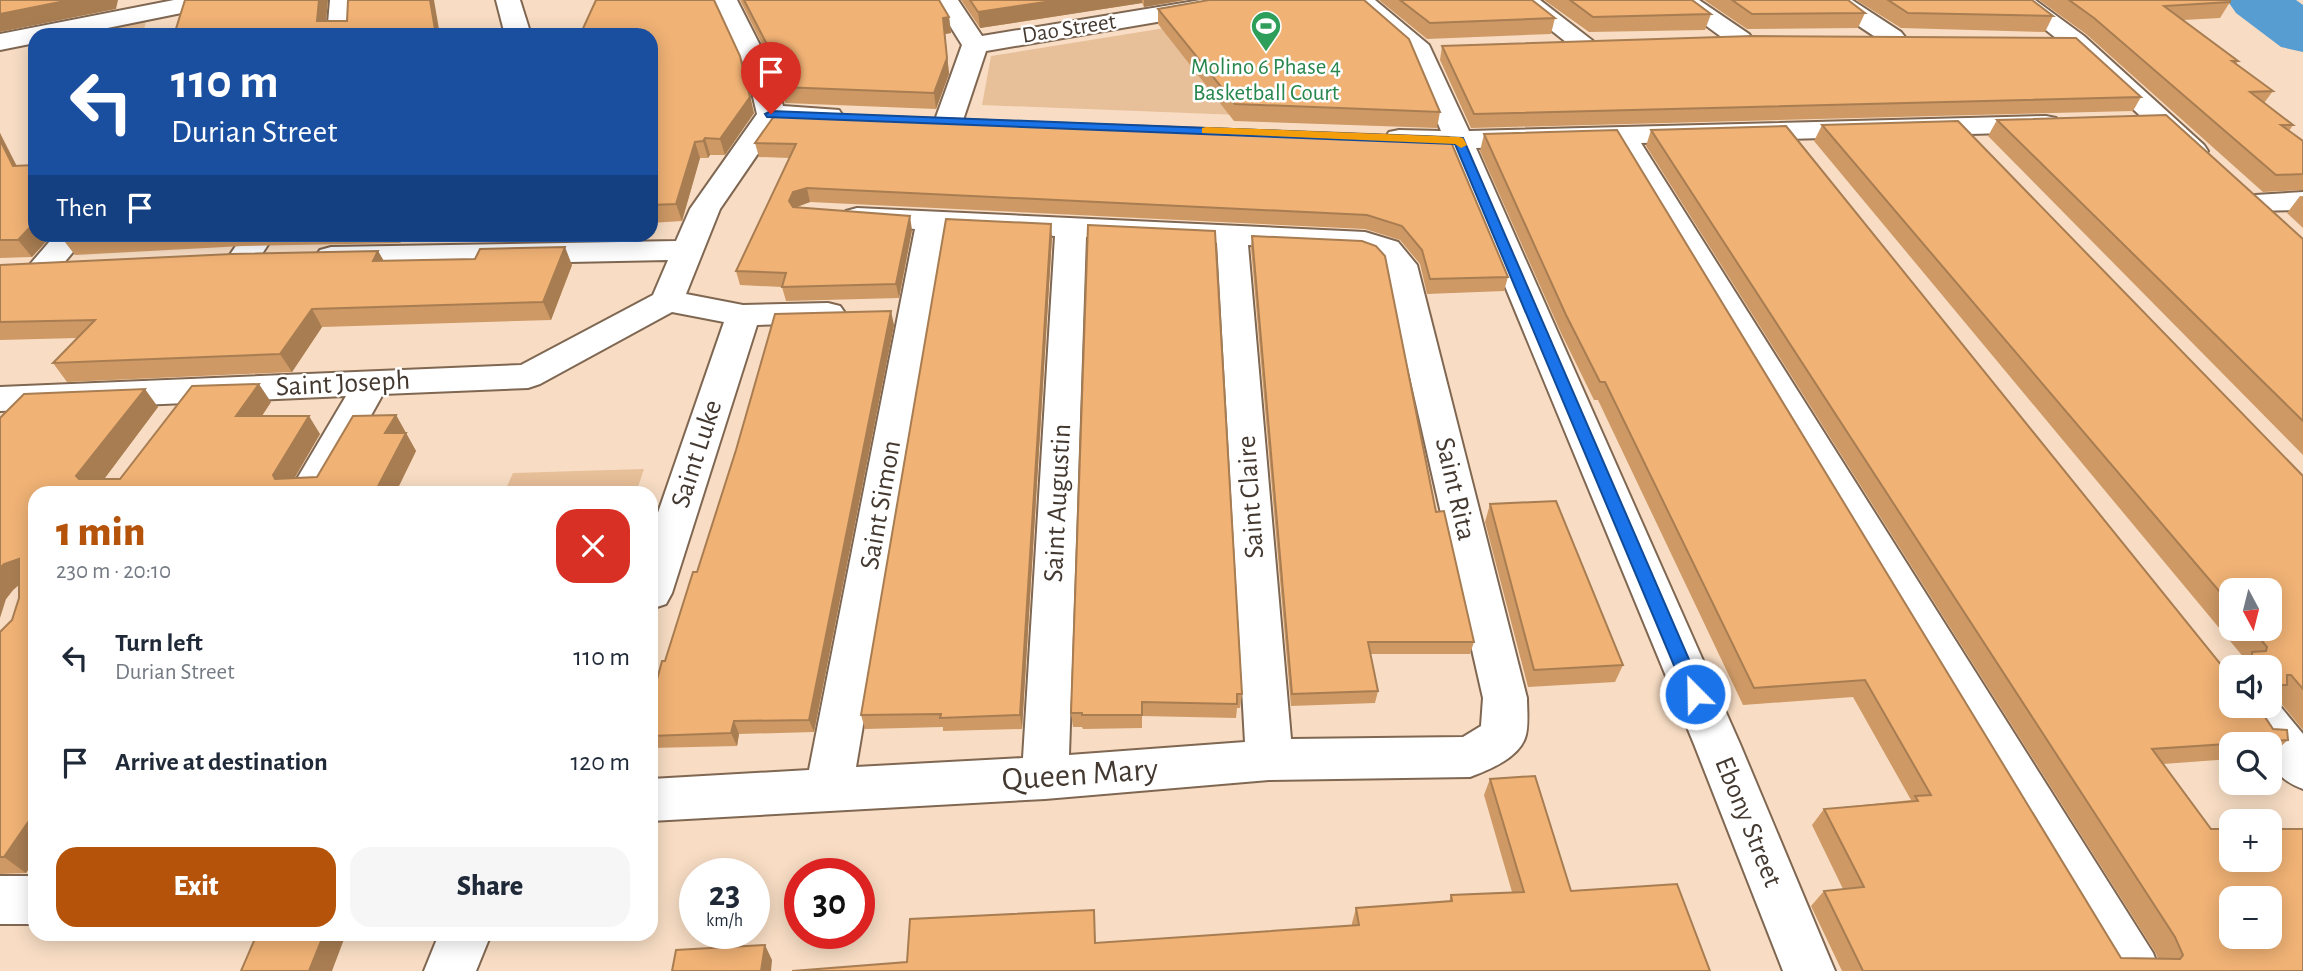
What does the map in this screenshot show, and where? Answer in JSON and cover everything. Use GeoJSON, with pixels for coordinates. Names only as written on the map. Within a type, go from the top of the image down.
{"type":"FeatureCollection","features":[{"type":"Feature","properties":{"kind":"street"},"geometry":{"type":"LineString","coordinates":[[340,28],[342,0]]}},
{"type":"Feature","properties":{"kind":"street"},"geometry":{"type":"LineString","coordinates":[[508,0],[516,28]]}},
{"type":"Feature","properties":{"kind":"street"},"geometry":{"type":"LineString","coordinates":[[725,0],[760,71],[771,114],[705,209],[667,301],[743,315],[889,312]]}},
{"type":"Feature","properties":{"kind":"street"},"geometry":{"type":"LineString","coordinates":[[946,0],[975,45],[948,120]]}},
{"type":"Feature","properties":{"kind":"street","name":"Dao Street"},"geometry":{"type":"LineString","coordinates":[[975,45],[1245,0]]}},
{"type":"Feature","properties":{"kind":"street","name":"Ebony Street"},"geometry":{"type":"LineString","coordinates":[[1360,0],[1420,50],[1717,744],[1810,971]]}},
{"type":"Feature","properties":{"kind":"street"},"geometry":{"type":"LineString","coordinates":[[1525,0],[1580,41]]}},
{"type":"Feature","properties":{"kind":"street"},"geometry":{"type":"LineString","coordinates":[[1683,0],[1740,38]]}},
{"type":"Feature","properties":{"kind":"street"},"geometry":{"type":"LineString","coordinates":[[1836,0],[1892,37]]}},
{"type":"Feature","properties":{"kind":"street"},"geometry":{"type":"LineString","coordinates":[[2020,0],[2075,41],[2283,231]]}},
{"type":"Feature","properties":{"kind":"street"},"geometry":{"type":"LineString","coordinates":[[69,28],[199,2]]}},
{"type":"Feature","properties":{"kind":"street"},"geometry":{"type":"LineString","coordinates":[[185,28],[199,2]]}},
{"type":"Feature","properties":{"kind":"street"},"geometry":{"type":"LineString","coordinates":[[0,41],[28,36]]}},
{"type":"Feature","properties":{"kind":"street"},"geometry":{"type":"LineString","coordinates":[[1850,37],[1918,38]]}},
{"type":"Feature","properties":{"kind":"street"},"geometry":{"type":"LineString","coordinates":[[1700,39],[1768,38]]}},
{"type":"Feature","properties":{"kind":"street"},"geometry":{"type":"LineString","coordinates":[[2036,40],[2075,41]]}},
{"type":"Feature","properties":{"kind":"street"},"geometry":{"type":"LineString","coordinates":[[1539,44],[1606,41]]}},
{"type":"Feature","properties":{"kind":"street"},"geometry":{"type":"LineString","coordinates":[[1420,50],[1446,49]]}},
{"type":"Feature","properties":{"kind":"street"},"geometry":{"type":"LineString","coordinates":[[771,114],[853,117]]}},
{"type":"Feature","properties":{"kind":"street"},"geometry":{"type":"LineString","coordinates":[[2120,122],[2160,121]]}},
{"type":"Feature","properties":{"kind":"street"},"geometry":{"type":"LineString","coordinates":[[1377,137],[1459,140],[2066,123]]}},
{"type":"Feature","properties":{"kind":"street"},"geometry":{"type":"LineString","coordinates":[[1958,126],[1987,156]]}},
{"type":"Feature","properties":{"kind":"street"},"geometry":{"type":"LineString","coordinates":[[1788,131],[1815,164]]}},
{"type":"Feature","properties":{"kind":"street"},"geometry":{"type":"LineString","coordinates":[[1622,136],[2134,971]]}},
{"type":"Feature","properties":{"kind":"street"},"geometry":{"type":"LineString","coordinates":[[2230,184],[2303,201]]}},
{"type":"Feature","properties":{"kind":"street"},"geometry":{"type":"LineString","coordinates":[[824,215],[1232,234]]}},
{"type":"Feature","properties":{"kind":"street","name":"Saint Simon"},"geometry":{"type":"LineString","coordinates":[[829,789],[889,312],[932,221]]}},
{"type":"Feature","properties":{"kind":"street","name":"Saint Augustin"},"geometry":{"type":"LineString","coordinates":[[1045,778],[1071,228]]}},
{"type":"Feature","properties":{"kind":"street","name":"Saint Rita"},"geometry":{"type":"LineString","coordinates":[[1232,234],[1365,241],[1387,248],[1401,265],[1505,698],[1503,736]]}},
{"type":"Feature","properties":{"kind":"street","name":"Saint Claire"},"geometry":{"type":"LineString","coordinates":[[1232,234],[1269,760]]}},
{"type":"Feature","properties":{"kind":"street"},"geometry":{"type":"LineString","coordinates":[[42,269],[67,242]]}},
{"type":"Feature","properties":{"kind":"street"},"geometry":{"type":"LineString","coordinates":[[240,251],[290,258],[465,245],[688,250]]}},
{"type":"Feature","properties":{"kind":"street"},"geometry":{"type":"LineString","coordinates":[[10,270],[82,267]]}},
{"type":"Feature","properties":{"kind":"street","name":"Saint Joseph"},"geometry":{"type":"LineString","coordinates":[[14,398],[528,376],[667,301]]}},
{"type":"Feature","properties":{"kind":"street","name":"Saint Luke"},"geometry":{"type":"LineString","coordinates":[[658,572],[743,315]]}},
{"type":"Feature","properties":{"kind":"street"},"geometry":{"type":"LineString","coordinates":[[311,486],[371,383]]}},
{"type":"Feature","properties":{"kind":"street"},"geometry":{"type":"LineString","coordinates":[[169,422],[193,391]]}},
{"type":"Feature","properties":{"kind":"street"},"geometry":{"type":"LineString","coordinates":[[0,428],[14,398]]}},
{"type":"Feature","properties":{"kind":"street"},"geometry":{"type":"LineString","coordinates":[[2263,718],[2303,768]]}},
{"type":"Feature","properties":{"kind":"street","name":"Queen Mary"},"geometry":{"type":"LineString","coordinates":[[658,800],[1045,778],[1269,760],[1470,757],[1503,736]]}},
{"type":"Feature","properties":{"kind":"street"},"geometry":{"type":"LineString","coordinates":[[0,900],[28,900]]}},
{"type":"Feature","properties":{"kind":"street"},"geometry":{"type":"LineString","coordinates":[[450,971],[462,941]]}},
{"type":"Feature","properties":{"kind":"shaded area"},"geometry":{"type":"Polygon","coordinates":[[[1333,1],[1420,122],[982,105],[991,56],[1333,1]]]}},
{"type":"Feature","properties":{"kind":"shaded area"},"geometry":{"type":"Polygon","coordinates":[[[146,20],[144,28],[105,28],[146,20]]]}},
{"type":"Feature","properties":{"kind":"shaded area"},"geometry":{"type":"Polygon","coordinates":[[[644,469],[638,486],[507,486],[513,473],[644,469]]]}},
{"type":"Feature","properties":{"kind":"building"},"geometry":{"type":"Polygon","coordinates":[[[0,0],[70,0],[0,14],[0,0]]]}},
{"type":"Feature","properties":{"kind":"building"},"geometry":{"type":"Polygon","coordinates":[[[185,0],[319,0],[317,21],[347,21],[348,0],[430,0],[435,28],[176,28],[185,0]]]}},
{"type":"Feature","properties":{"kind":"building"},"geometry":{"type":"Polygon","coordinates":[[[596,0],[714,0],[740,56],[750,97],[720,139],[705,138],[695,142],[676,204],[658,205],[658,28],[583,28],[596,0]]]}},
{"type":"Feature","properties":{"kind":"building"},"geometry":{"type":"Polygon","coordinates":[[[744,0],[939,0],[949,17],[943,18],[947,58],[934,93],[781,87],[772,54],[744,0]]]}},
{"type":"Feature","properties":{"kind":"building"},"geometry":{"type":"Polygon","coordinates":[[[970,0],[1059,0],[978,12],[970,0]]]}},
{"type":"Feature","properties":{"kind":"building"},"geometry":{"type":"Polygon","coordinates":[[[1209,0],[1364,0],[1409,39],[1440,112],[1235,104],[1158,9],[1209,0]]]}},
{"type":"Feature","properties":{"kind":"building"},"geometry":{"type":"Polygon","coordinates":[[[1400,0],[1532,0],[1555,18],[1430,23],[1400,0]]]}},
{"type":"Feature","properties":{"kind":"building"},"geometry":{"type":"Polygon","coordinates":[[[1570,0],[1692,0],[1711,14],[1593,17],[1570,0]]]}},
{"type":"Feature","properties":{"kind":"building"},"geometry":{"type":"Polygon","coordinates":[[[1732,0],[1848,0],[1865,13],[1752,14],[1732,0]]]}},
{"type":"Feature","properties":{"kind":"building"},"geometry":{"type":"Polygon","coordinates":[[[1888,0],[2032,0],[2053,16],[1908,13],[1888,0]]]}},
{"type":"Feature","properties":{"kind":"building"},"geometry":{"type":"Polygon","coordinates":[[[2069,0],[2230,0],[2164,6],[2238,61],[2232,61],[2273,91],[2250,92],[2293,125],[2281,125],[2303,141],[2303,174],[2276,175],[2094,18],[2069,0]]]}},
{"type":"Feature","properties":{"kind":"building"},"geometry":{"type":"Polygon","coordinates":[[[1752,36],[2076,38],[2141,97],[1474,114],[1442,46],[1752,36]]]}},
{"type":"Feature","properties":{"kind":"building"},"geometry":{"type":"Polygon","coordinates":[[[777,112],[1449,137],[1508,277],[1430,279],[1422,250],[1402,226],[1367,215],[807,188],[793,192],[789,201],[793,207],[910,216],[896,284],[782,287],[786,273],[736,271],[796,144],[755,143],[777,112]]]}},
{"type":"Feature","properties":{"kind":"building"},"geometry":{"type":"Polygon","coordinates":[[[2166,115],[2303,239],[2303,421],[1997,120],[2166,115]]]}},
{"type":"Feature","properties":{"kind":"building"},"geometry":{"type":"Polygon","coordinates":[[[1958,121],[2303,476],[2303,689],[2291,675],[2287,675],[2287,685],[2282,685],[2282,655],[2252,655],[2252,652],[2266,651],[2267,647],[2262,641],[2282,641],[2282,578],[2219,578],[2219,591],[1822,125],[1958,121]]]}},
{"type":"Feature","properties":{"kind":"building"},"geometry":{"type":"Polygon","coordinates":[[[1786,126],[2219,662],[2219,718],[2266,718],[2273,729],[2287,730],[2288,740],[2282,740],[2282,732],[2219,732],[2219,745],[2152,749],[2211,829],[2219,829],[2219,872],[2282,872],[2282,829],[2303,829],[2303,971],[1863,971],[1824,891],[1864,887],[1824,809],[1918,801],[1915,796],[1931,795],[1865,680],[1754,688],[1605,382],[1600,382],[1566,315],[1484,134],[1617,130],[2121,958],[2180,959],[2183,955],[2175,937],[1651,130],[1786,126]]]}},
{"type":"Feature","properties":{"kind":"building"},"geometry":{"type":"Polygon","coordinates":[[[0,140],[13,166],[28,165],[28,229],[18,240],[0,240],[0,140]]]}},
{"type":"Feature","properties":{"kind":"building"},"geometry":{"type":"Polygon","coordinates":[[[946,219],[1051,224],[1020,715],[940,718],[941,714],[861,715],[946,219]]]}},
{"type":"Feature","properties":{"kind":"building"},"geometry":{"type":"Polygon","coordinates":[[[1088,225],[1215,231],[1242,694],[1237,694],[1237,704],[1142,702],[1142,715],[1071,713],[1088,225]]]}},
{"type":"Feature","properties":{"kind":"building"},"geometry":{"type":"Polygon","coordinates":[[[1252,236],[1362,241],[1376,246],[1385,256],[1436,512],[1444,511],[1474,642],[1368,642],[1378,691],[1292,694],[1252,236]]]}},
{"type":"Feature","properties":{"kind":"building"},"geometry":{"type":"Polygon","coordinates":[[[565,247],[543,302],[312,309],[280,354],[53,363],[95,320],[0,322],[0,265],[232,254],[378,251],[373,261],[475,259],[480,249],[565,247]]]}},
{"type":"Feature","properties":{"kind":"building"},"geometry":{"type":"Polygon","coordinates":[[[891,311],[809,720],[734,721],[731,733],[658,736],[658,676],[662,661],[665,661],[693,572],[697,572],[775,314],[891,311]]]}},
{"type":"Feature","properties":{"kind":"building"},"geometry":{"type":"Polygon","coordinates":[[[259,384],[236,416],[309,416],[273,475],[275,479],[317,477],[353,416],[396,415],[385,433],[406,433],[378,486],[28,486],[28,822],[4,857],[0,857],[0,632],[12,620],[19,598],[19,559],[0,568],[0,418],[24,394],[145,389],[76,476],[79,479],[120,479],[192,386],[259,384]]]}},
{"type":"Feature","properties":{"kind":"building"},"geometry":{"type":"Polygon","coordinates":[[[1556,501],[1623,665],[1534,670],[1490,504],[1556,501]]]}},
{"type":"Feature","properties":{"kind":"building"},"geometry":{"type":"Polygon","coordinates":[[[1535,776],[1571,891],[1677,884],[1710,971],[792,971],[907,962],[910,919],[1094,910],[1095,943],[1359,925],[1356,908],[1452,901],[1451,895],[1524,892],[1490,779],[1535,776]]]}},
{"type":"Feature","properties":{"kind":"building"},"geometry":{"type":"Polygon","coordinates":[[[254,941],[321,941],[309,971],[241,971],[254,941]]]}},
{"type":"Feature","properties":{"kind":"building"},"geometry":{"type":"Polygon","coordinates":[[[764,949],[761,971],[672,971],[676,950],[764,949]]]}},
{"type":"Feature","properties":{"kind":"waterway"},"geometry":{"type":"LineString","coordinates":[[2257,0],[2303,34]]}},
{"type":"Feature","properties":{"kind":"slow traffic"},"geometry":{"type":"LineString","coordinates":[[1206,130],[1459,140],[1461,145]]}},
{"type":"Feature","properties":{"kind":"place","name":"Molino 6 Phase 4 Basketball Court"},"geometry":{"type":"Point","coordinates":[1266,53]}},
{"type":"Feature","properties":{"kind":"route"},"geometry":{"type":"LineString","coordinates":[[771,114],[1459,140],[1695,694]]}}]}
